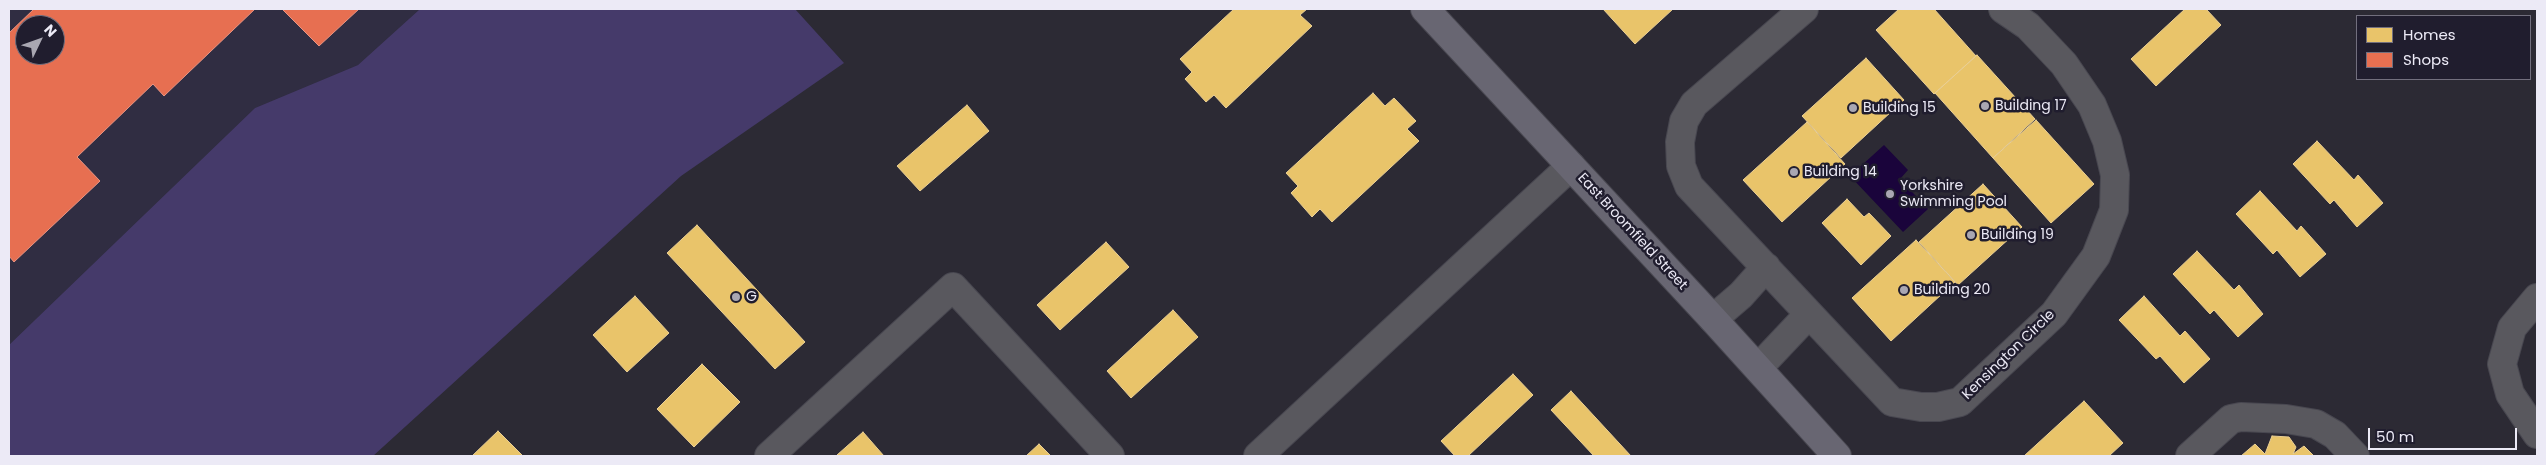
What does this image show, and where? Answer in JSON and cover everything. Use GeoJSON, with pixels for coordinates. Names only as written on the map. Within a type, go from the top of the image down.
{"type":"FeatureCollection","features":[{"type":"Feature","properties":{"kind":"main road","name":"East Broomfield Street"},"geometry":{"type":"LineString","coordinates":[[1425,9],[1713,319],[1837,456]]}},
{"type":"Feature","properties":{"kind":"street"},"geometry":{"type":"LineString","coordinates":[[1713,319],[1741,294],[1766,267],[1689,186],[1681,166],[1680,142],[1684,121],[1694,104],[1804,9]]}},
{"type":"Feature","properties":{"kind":"street","name":"Kensington Circle"},"geometry":{"type":"LineString","coordinates":[[1766,267],[1892,402],[1917,407],[1938,407],[1960,402],[2054,314],[2096,256],[2114,210],[2115,175],[2107,141],[2092,105],[2064,64],[2028,26],[2003,9]]}},
{"type":"Feature","properties":{"kind":"street"},"geometry":{"type":"LineString","coordinates":[[1258,456],[1571,166]]}},
{"type":"Feature","properties":{"kind":"street"},"geometry":{"type":"LineString","coordinates":[[769,456],[953,288],[1110,456]]}},
{"type":"Feature","properties":{"kind":"street"},"geometry":{"type":"LineString","coordinates":[[2537,298],[2512,328],[2502,364],[2510,394],[2537,434]]}},
{"type":"Feature","properties":{"kind":"street"},"geometry":{"type":"LineString","coordinates":[[1758,368],[1809,314]]}},
{"type":"Feature","properties":{"kind":"street"},"geometry":{"type":"LineString","coordinates":[[2190,456],[2231,419],[2241,417],[2286,419],[2316,424],[2335,434],[2355,456]]}},
{"type":"Feature","properties":{"kind":"shaded area"},"geometry":{"type":"Polygon","coordinates":[[[9,9],[420,9],[358,65],[255,108],[9,345],[9,9]]]}},
{"type":"Feature","properties":{"kind":"shaded area"},"geometry":{"type":"Polygon","coordinates":[[[420,9],[795,9],[844,63],[681,176],[373,456],[9,456],[9,345],[255,108],[358,65],[420,9]]]}},
{"type":"Feature","properties":{"kind":"shaded area","name":"Yorkshire Swimming Pool"},"geometry":{"type":"Polygon","coordinates":[[[1884,145],[1908,170],[1900,179],[1928,209],[1903,232],[1850,176],[1884,145]]]}},
{"type":"Feature","properties":{"kind":"building: Homes"},"geometry":{"type":"Polygon","coordinates":[[[1234,9],[1307,9],[1300,15],[1312,26],[1226,108],[1214,95],[1206,102],[1185,79],[1192,72],[1180,59],[1234,9]]]}},
{"type":"Feature","properties":{"kind":"building: Homes"},"geometry":{"type":"Polygon","coordinates":[[[1603,9],[1673,9],[1635,44],[1603,9]]]}},
{"type":"Feature","properties":{"kind":"building: Homes"},"geometry":{"type":"Polygon","coordinates":[[[1899,9],[1934,9],[1976,56],[1934,94],[1876,30],[1899,9]]]}},
{"type":"Feature","properties":{"kind":"building: Homes"},"geometry":{"type":"Polygon","coordinates":[[[2185,9],[2206,9],[2221,25],[2156,86],[2131,59],[2185,9]]]}},
{"type":"Feature","properties":{"kind":"building: Homes","name":"Building 17"},"geometry":{"type":"Polygon","coordinates":[[[1977,55],[2035,119],[1993,158],[1935,93],[1977,55]]]}},
{"type":"Feature","properties":{"kind":"building: Homes","name":"Building 15"},"geometry":{"type":"Polygon","coordinates":[[[1866,58],[1904,100],[1841,158],[1802,116],[1866,58]]]}},
{"type":"Feature","properties":{"kind":"building: Homes"},"geometry":{"type":"Polygon","coordinates":[[[1373,93],[1385,106],[1394,98],[1416,121],[1407,129],[1419,141],[1332,222],[1320,209],[1312,217],[1291,193],[1298,186],[1286,173],[1373,93]]]}},
{"type":"Feature","properties":{"kind":"building: Homes"},"geometry":{"type":"Polygon","coordinates":[[[967,105],[989,131],[920,191],[897,166],[967,105]]]}},
{"type":"Feature","properties":{"kind":"building: Homes"},"geometry":{"type":"Polygon","coordinates":[[[2036,120],[2094,184],[2051,223],[1993,158],[2036,120]]]}},
{"type":"Feature","properties":{"kind":"building: Homes","name":"Building 14"},"geometry":{"type":"Polygon","coordinates":[[[1807,122],[1845,164],[1782,222],[1743,180],[1807,122]]]}},
{"type":"Feature","properties":{"kind":"building: Homes"},"geometry":{"type":"Polygon","coordinates":[[[2317,141],[2354,180],[2358,175],[2383,203],[2357,227],[2334,200],[2330,204],[2293,164],[2317,141]]]}},
{"type":"Feature","properties":{"kind":"building: Homes","name":"Building 19"},"geometry":{"type":"Polygon","coordinates":[[[1983,184],[2022,227],[1958,285],[1919,242],[1983,184]]]}},
{"type":"Feature","properties":{"kind":"building: Homes"},"geometry":{"type":"Polygon","coordinates":[[[2260,191],[2297,231],[2301,226],[2326,254],[2300,277],[2277,250],[2273,254],[2236,214],[2260,191]]]}},
{"type":"Feature","properties":{"kind":"building: Homes"},"geometry":{"type":"Polygon","coordinates":[[[1847,199],[1864,217],[1869,213],[1891,236],[1861,265],[1822,223],[1847,199]]]}},
{"type":"Feature","properties":{"kind":"building: Homes","name":"G"},"geometry":{"type":"Polygon","coordinates":[[[697,225],[805,342],[775,369],[667,253],[697,225]]]}},
{"type":"Feature","properties":{"kind":"building: Homes","name":"Building 20"},"geometry":{"type":"Polygon","coordinates":[[[1916,240],[1955,282],[1891,341],[1852,298],[1916,240]]]}},
{"type":"Feature","properties":{"kind":"building: Homes"},"geometry":{"type":"Polygon","coordinates":[[[1106,242],[1129,267],[1060,330],[1037,305],[1106,242]]]}},
{"type":"Feature","properties":{"kind":"building: Homes"},"geometry":{"type":"Polygon","coordinates":[[[2197,251],[2234,290],[2239,285],[2263,314],[2238,337],[2214,310],[2210,314],[2173,274],[2197,251]]]}},
{"type":"Feature","properties":{"kind":"building: Homes"},"geometry":{"type":"Polygon","coordinates":[[[635,296],[669,333],[627,372],[593,335],[635,296]]]}},
{"type":"Feature","properties":{"kind":"building: Homes"},"geometry":{"type":"Polygon","coordinates":[[[2144,296],[2180,336],[2185,331],[2210,359],[2184,383],[2160,356],[2156,359],[2119,320],[2144,296]]]}},
{"type":"Feature","properties":{"kind":"building: Homes"},"geometry":{"type":"Polygon","coordinates":[[[1173,310],[1198,337],[1131,398],[1107,371],[1173,310]]]}},
{"type":"Feature","properties":{"kind":"building: Homes"},"geometry":{"type":"Polygon","coordinates":[[[702,364],[740,402],[694,447],[657,409],[702,364]]]}},
{"type":"Feature","properties":{"kind":"building: Homes"},"geometry":{"type":"Polygon","coordinates":[[[1513,374],[1533,395],[1468,456],[1455,456],[1441,441],[1513,374]]]}},
{"type":"Feature","properties":{"kind":"building: Homes"},"geometry":{"type":"Polygon","coordinates":[[[1571,391],[1631,456],[1594,456],[1551,410],[1571,391]]]}},
{"type":"Feature","properties":{"kind":"building: Homes"},"geometry":{"type":"Polygon","coordinates":[[[2084,401],[2123,443],[2109,456],[2024,456],[2084,401]]]}},
{"type":"Feature","properties":{"kind":"building: Homes"},"geometry":{"type":"Polygon","coordinates":[[[498,431],[523,456],[472,456],[498,431]]]}},
{"type":"Feature","properties":{"kind":"building: Homes"},"geometry":{"type":"Polygon","coordinates":[[[863,432],[884,456],[837,455],[863,432]]]}},
{"type":"Feature","properties":{"kind":"building: Homes"},"geometry":{"type":"Polygon","coordinates":[[[2272,436],[2289,437],[2296,447],[2293,454],[2304,446],[2314,456],[2241,456],[2255,444],[2265,454],[2272,436]]]}},
{"type":"Feature","properties":{"kind":"building: Homes"},"geometry":{"type":"Polygon","coordinates":[[[1039,444],[1051,456],[1026,456],[1039,444]]]}},
{"type":"Feature","properties":{"kind":"building: Shops"},"geometry":{"type":"Polygon","coordinates":[[[34,9],[255,9],[164,96],[153,84],[77,157],[100,181],[14,262],[9,256],[9,33],[15,27],[15,65],[65,65],[65,15],[28,15],[34,9]]]}},
{"type":"Feature","properties":{"kind":"building: Shops"},"geometry":{"type":"Polygon","coordinates":[[[282,9],[359,9],[319,46],[282,9]]]}},
{"type":"Feature","properties":{"kind":"place","name":"Building 17"},"geometry":{"type":"Point","coordinates":[1985,106]}},
{"type":"Feature","properties":{"kind":"place","name":"Building 15"},"geometry":{"type":"Point","coordinates":[1853,108]}},
{"type":"Feature","properties":{"kind":"place","name":"Building 14"},"geometry":{"type":"Point","coordinates":[1794,172]}},
{"type":"Feature","properties":{"kind":"place","name":"Yorkshire Swimming Pool"},"geometry":{"type":"Point","coordinates":[1890,194]}},
{"type":"Feature","properties":{"kind":"place","name":"Building 19"},"geometry":{"type":"Point","coordinates":[1971,235]}},
{"type":"Feature","properties":{"kind":"place","name":"Building 20"},"geometry":{"type":"Point","coordinates":[1904,290]}},
{"type":"Feature","properties":{"kind":"place","name":"G"},"geometry":{"type":"Point","coordinates":[736,297]}}]}
